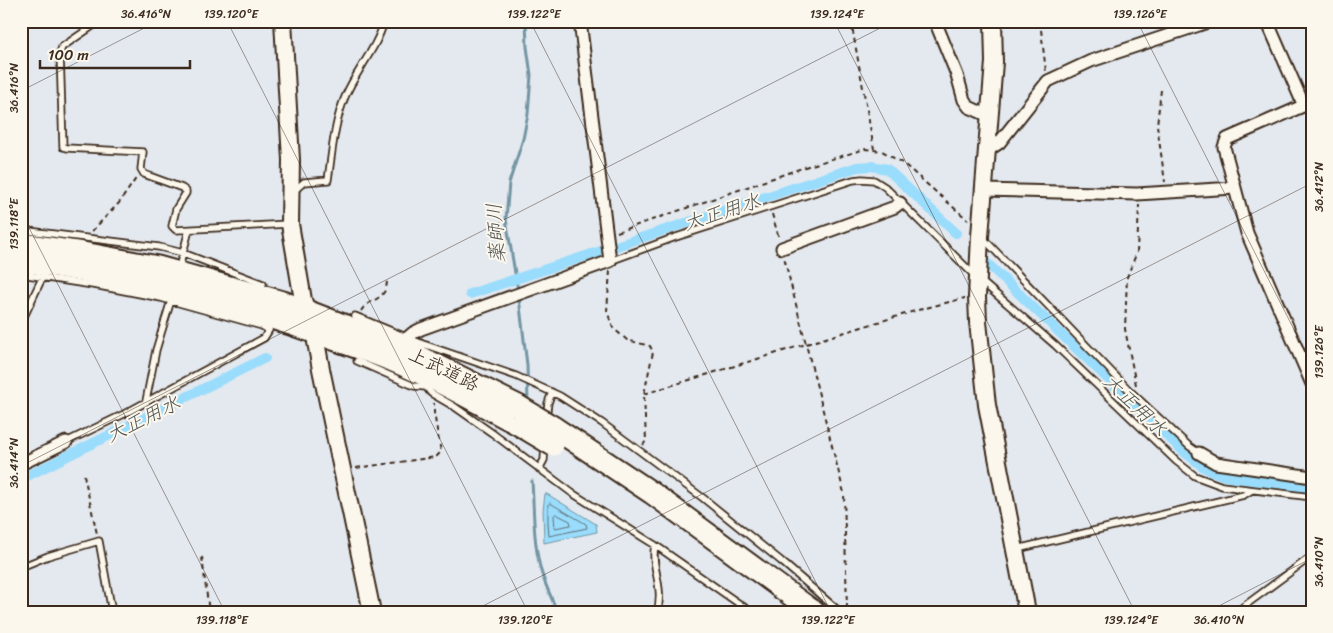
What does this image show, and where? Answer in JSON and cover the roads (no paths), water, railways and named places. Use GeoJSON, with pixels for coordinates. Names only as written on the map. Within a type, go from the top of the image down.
{"type":"FeatureCollection","features":[{"type":"Feature","properties":{"kind":"highway","name":"上武道路"},"geometry":{"type":"LineString","coordinates":[[21,244],[158,267],[240,289],[402,342],[518,415],[652,493],[814,612]]}},
{"type":"Feature","properties":{"kind":"highway","name":"上武道路"},"geometry":{"type":"LineString","coordinates":[[21,261],[111,274],[164,286],[262,314],[314,331],[414,370],[431,387],[518,415]]}},
{"type":"Feature","properties":{"kind":"highway","name":"上武道路"},"geometry":{"type":"LineString","coordinates":[[553,436],[608,478],[668,519],[790,612]]}},
{"type":"Feature","properties":{"kind":"street"},"geometry":{"type":"LineString","coordinates":[[283,21],[291,160],[290,224],[301,290],[314,331],[372,612]]}},
{"type":"Feature","properties":{"kind":"street"},"geometry":{"type":"LineString","coordinates":[[402,342],[421,329],[609,258],[580,21]]}},
{"type":"Feature","properties":{"kind":"street"},"geometry":{"type":"LineString","coordinates":[[935,21],[957,75],[964,100],[969,107],[989,116]]}},
{"type":"Feature","properties":{"kind":"street"},"geometry":{"type":"LineString","coordinates":[[993,21],[995,49],[980,236],[978,322],[987,405],[1027,612]]}},
{"type":"Feature","properties":{"kind":"street"},"geometry":{"type":"LineString","coordinates":[[987,151],[999,143],[1048,81],[1091,61],[1212,21]]}},
{"type":"Feature","properties":{"kind":"street"},"geometry":{"type":"LineString","coordinates":[[1267,21],[1308,104],[1227,139],[1224,147],[1247,233],[1312,384]]}},
{"type":"Feature","properties":{"kind":"street"},"geometry":{"type":"LineString","coordinates":[[984,190],[1140,194],[1234,188]]}},
{"type":"Feature","properties":{"kind":"street"},"geometry":{"type":"LineString","coordinates":[[782,248],[894,207],[900,203]]}},
{"type":"Feature","properties":{"kind":"street"},"geometry":{"type":"LineString","coordinates":[[21,464],[66,442]]}},
{"type":"Feature","properties":{"kind":"street"},"geometry":{"type":"LineString","coordinates":[[1199,453],[1216,463],[1312,477]]}},
{"type":"Feature","properties":{"kind":"lane"},"geometry":{"type":"LineString","coordinates":[[100,21],[62,47],[60,53],[62,144],[67,148],[140,150],[144,154],[142,172],[186,190],[176,209],[172,226],[176,230],[290,224]]}},
{"type":"Feature","properties":{"kind":"lane"},"geometry":{"type":"LineString","coordinates":[[290,194],[304,182],[328,180],[334,141],[344,98],[377,38],[384,21]]}},
{"type":"Feature","properties":{"kind":"lane"},"geometry":{"type":"LineString","coordinates":[[609,258],[818,190],[862,179],[879,182],[978,278],[1055,345],[1186,469],[1212,483],[1312,497]]}},
{"type":"Feature","properties":{"kind":"lane"},"geometry":{"type":"LineString","coordinates":[[21,230],[159,247],[184,252],[263,284]]}},
{"type":"Feature","properties":{"kind":"lane"},"geometry":{"type":"LineString","coordinates":[[180,264],[189,230]]}},
{"type":"Feature","properties":{"kind":"lane"},"geometry":{"type":"LineString","coordinates":[[980,236],[990,244],[1137,397],[1189,446],[1199,453]]}},
{"type":"Feature","properties":{"kind":"lane"},"geometry":{"type":"LineString","coordinates":[[21,274],[172,298],[262,326],[269,330],[264,338],[124,414],[66,442]]}},
{"type":"Feature","properties":{"kind":"lane"},"geometry":{"type":"LineString","coordinates":[[21,323],[43,276]]}},
{"type":"Feature","properties":{"kind":"lane"},"geometry":{"type":"LineString","coordinates":[[146,401],[156,350],[172,298]]}},
{"type":"Feature","properties":{"kind":"lane"},"geometry":{"type":"LineString","coordinates":[[357,317],[402,342],[516,376],[574,404],[752,536],[840,612]]}},
{"type":"Feature","properties":{"kind":"lane"},"geometry":{"type":"LineString","coordinates":[[357,361],[414,386],[431,387],[455,407],[572,492],[655,545],[751,612]]}},
{"type":"Feature","properties":{"kind":"lane"},"geometry":{"type":"LineString","coordinates":[[539,468],[544,460],[547,408],[552,392]]}},
{"type":"Feature","properties":{"kind":"lane"},"geometry":{"type":"LineString","coordinates":[[1015,549],[1244,495],[1252,490]]}},
{"type":"Feature","properties":{"kind":"lane"},"geometry":{"type":"LineString","coordinates":[[21,567],[48,556],[99,542],[112,612]]}},
{"type":"Feature","properties":{"kind":"lane"},"geometry":{"type":"LineString","coordinates":[[655,545],[654,556],[660,598],[657,612]]}},
{"type":"Feature","properties":{"kind":"lane"},"geometry":{"type":"LineString","coordinates":[[1236,612],[1312,556]]}},
{"type":"Feature","properties":{"kind":"water"},"geometry":{"type":"Polygon","coordinates":[[[545,494],[596,524],[597,532],[544,543],[543,510],[545,494]]]}},
{"type":"Feature","properties":{"kind":"waterway","name":"薬師川"},"geometry":{"type":"LineString","coordinates":[[518,291],[506,219],[509,183],[523,139],[528,114],[531,75],[526,21]]}},
{"type":"Feature","properties":{"kind":"waterway","name":"大正用水"},"geometry":{"type":"LineString","coordinates":[[470,294],[857,167],[871,166],[887,169],[956,233]]}},
{"type":"Feature","properties":{"kind":"waterway","name":"大正用水"},"geometry":{"type":"LineString","coordinates":[[988,264],[1183,451],[1205,468],[1224,476],[1312,488]]}},
{"type":"Feature","properties":{"kind":"waterway","name":"薬師川"},"geometry":{"type":"LineString","coordinates":[[519,298],[527,365],[528,403]]}},
{"type":"Feature","properties":{"kind":"waterway","name":"大正用水"},"geometry":{"type":"LineString","coordinates":[[21,479],[265,358]]}},
{"type":"Feature","properties":{"kind":"waterway","name":"薬師川"},"geometry":{"type":"LineString","coordinates":[[532,481],[538,560],[557,612]]}}]}
